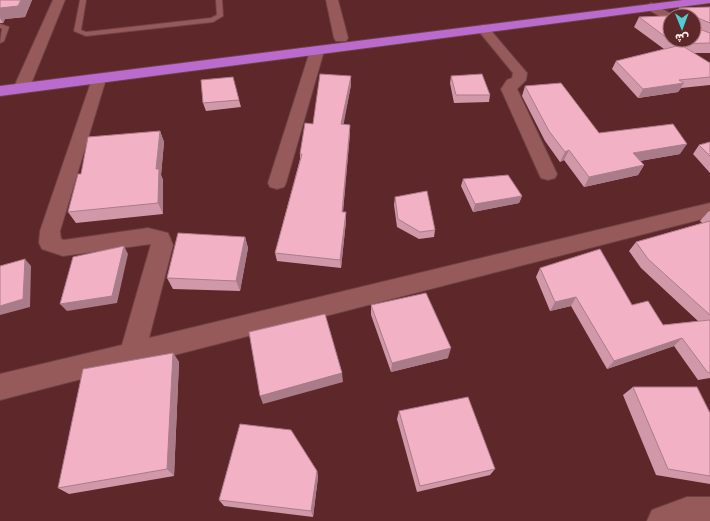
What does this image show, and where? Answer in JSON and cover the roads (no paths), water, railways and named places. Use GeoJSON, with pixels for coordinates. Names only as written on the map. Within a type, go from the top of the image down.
{"type":"FeatureCollection","features":[{"type":"Feature","properties":{"kind":"highway"},"geometry":{"type":"LineString","coordinates":[[0,91],[24,83],[341,38],[645,4],[710,0]]}},
{"type":"Feature","properties":{"kind":"highway"},"geometry":{"type":"LineString","coordinates":[[0,80],[24,83],[99,79],[483,29],[645,4]]}},
{"type":"Feature","properties":{"kind":"street"},"geometry":{"type":"LineString","coordinates":[[24,83],[59,0]]}},
{"type":"Feature","properties":{"kind":"street"},"geometry":{"type":"LineString","coordinates":[[332,0],[341,38]]}},
{"type":"Feature","properties":{"kind":"street"},"geometry":{"type":"LineString","coordinates":[[645,4],[662,14]]}},
{"type":"Feature","properties":{"kind":"street"},"geometry":{"type":"LineString","coordinates":[[483,29],[520,73],[518,80],[512,83],[509,89],[548,174]]}},
{"type":"Feature","properties":{"kind":"street"},"geometry":{"type":"LineString","coordinates":[[277,183],[317,50]]}},
{"type":"Feature","properties":{"kind":"street"},"geometry":{"type":"LineString","coordinates":[[99,79],[50,230],[50,243],[63,248],[148,236],[161,238],[162,245],[132,354]]}},
{"type":"Feature","properties":{"kind":"street"},"geometry":{"type":"LineString","coordinates":[[0,387],[710,210]]}},
{"type":"Feature","properties":{"kind":"street"},"geometry":{"type":"LineString","coordinates":[[663,521],[687,513],[710,513]]}},
{"type":"Feature","properties":{"kind":"lane"},"geometry":{"type":"LineString","coordinates":[[82,0],[77,31],[86,34],[213,20],[220,16],[219,0]]}},
{"type":"Feature","properties":{"kind":"lane"},"geometry":{"type":"LineString","coordinates":[[0,26],[6,27],[0,41]]}}]}
